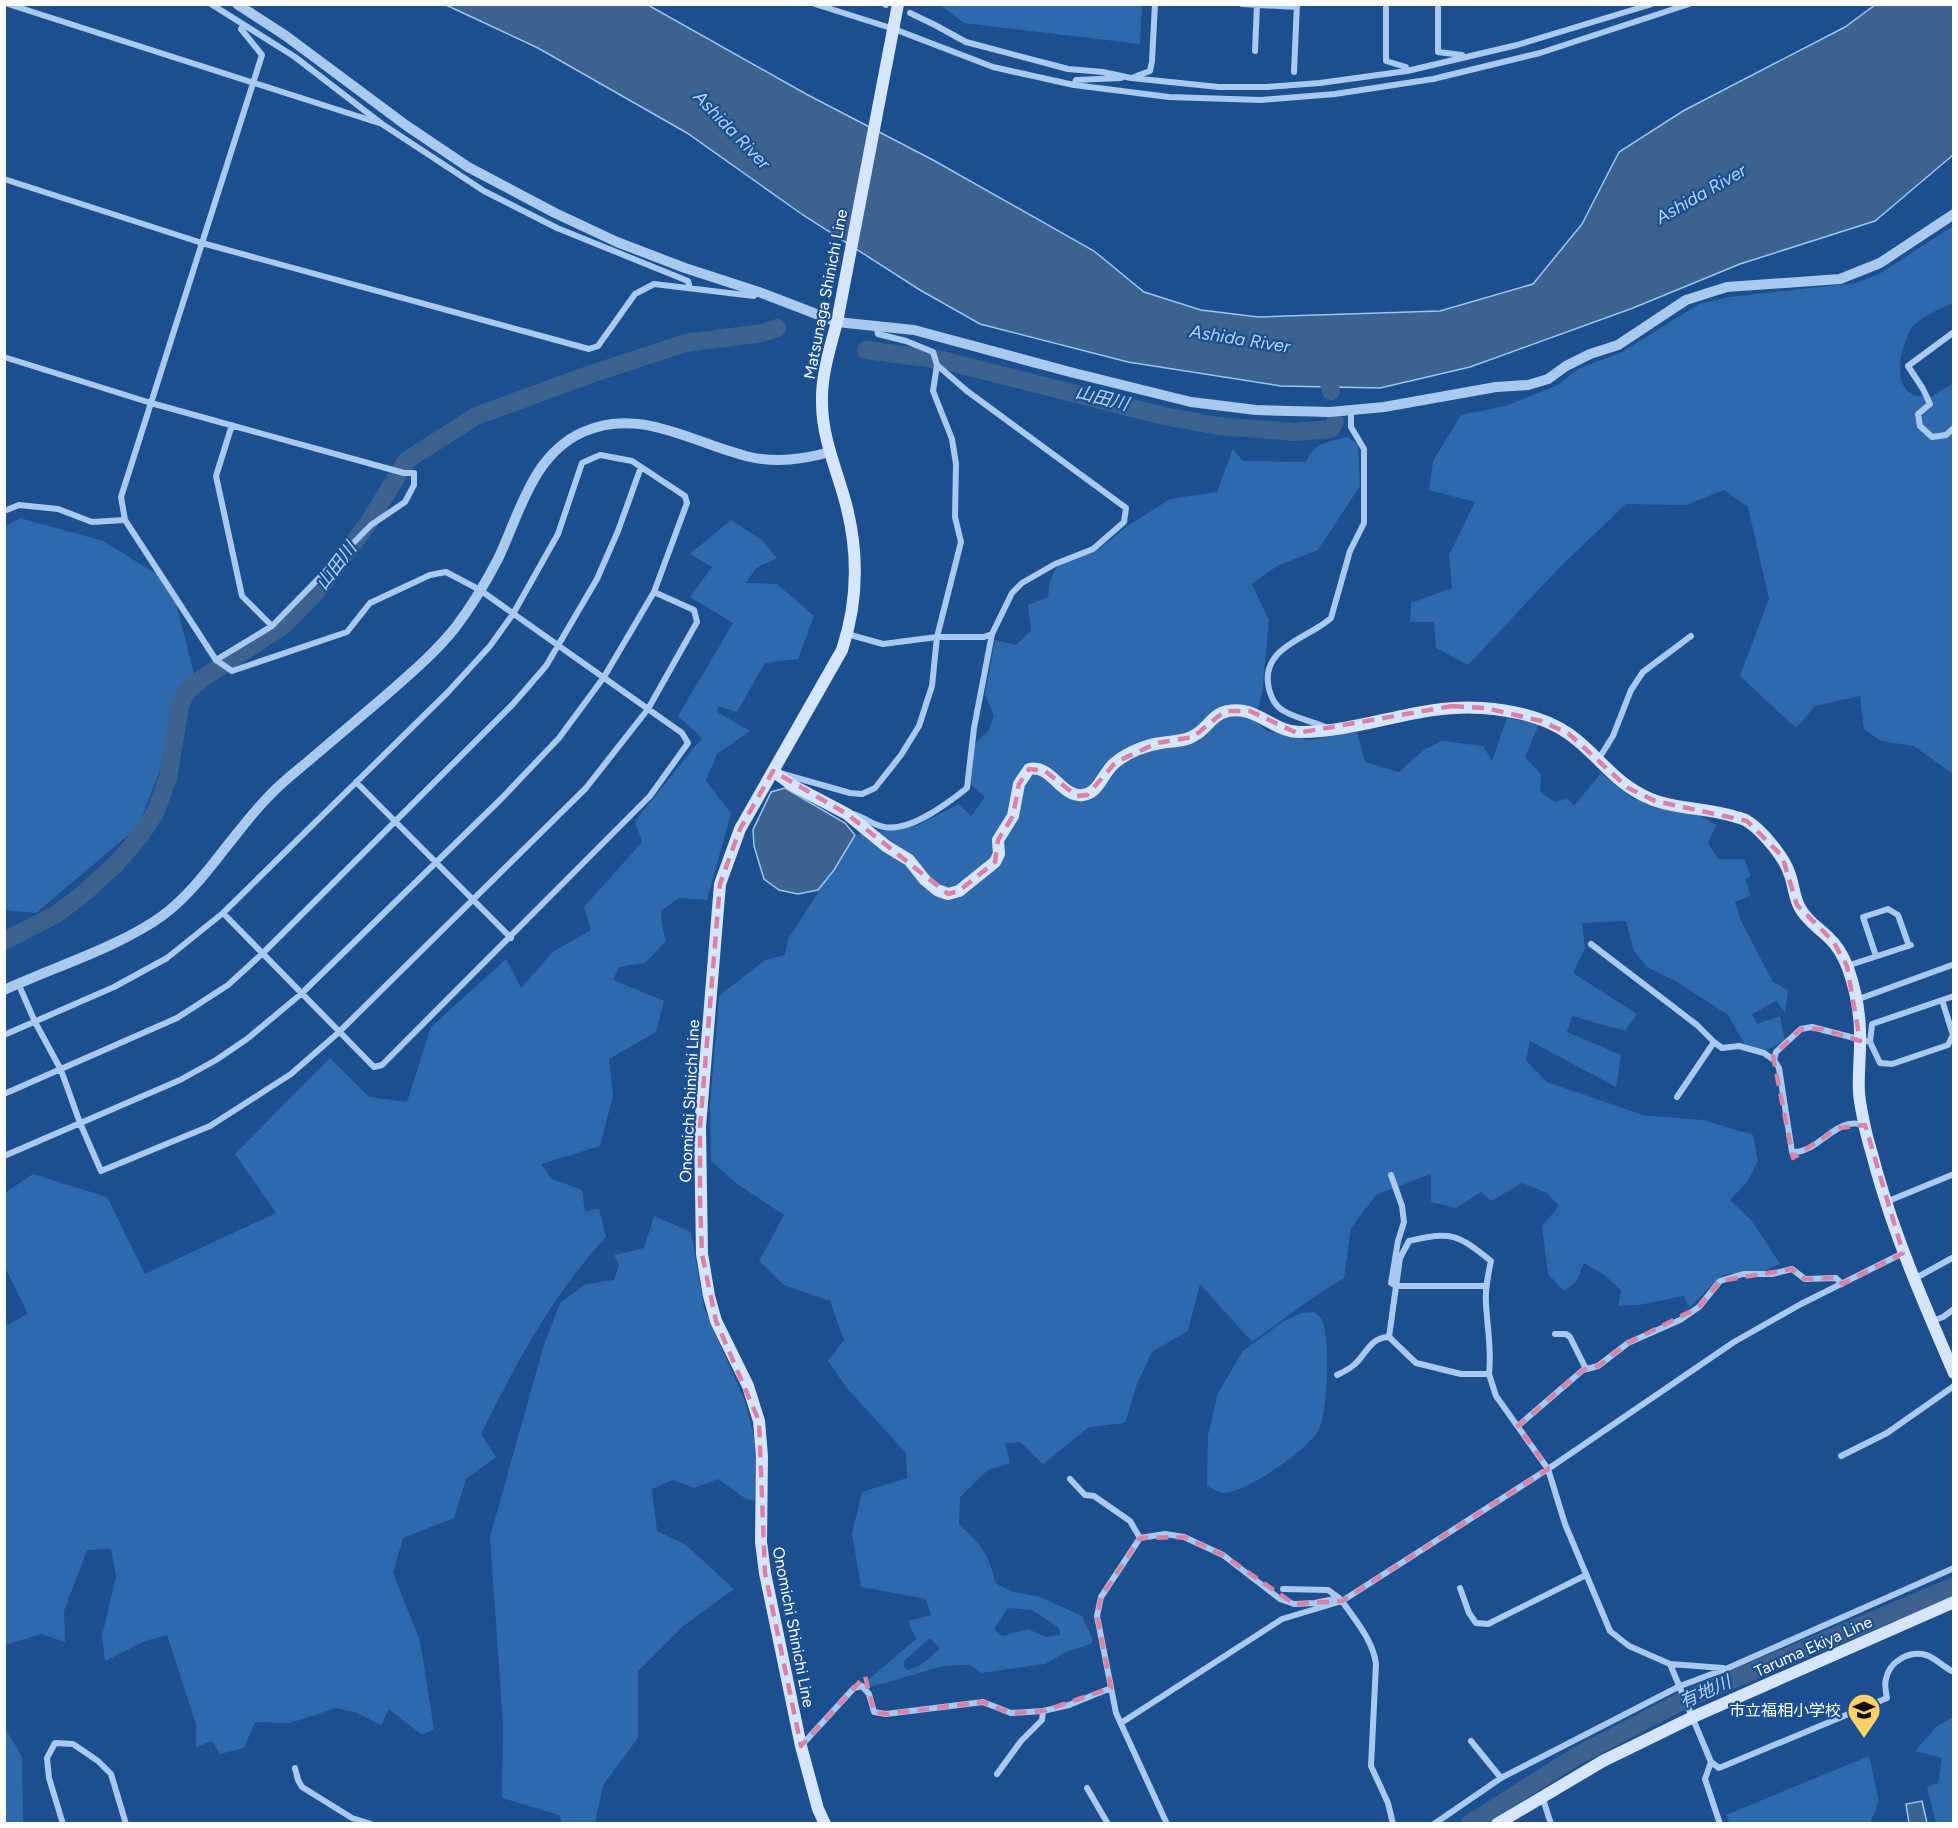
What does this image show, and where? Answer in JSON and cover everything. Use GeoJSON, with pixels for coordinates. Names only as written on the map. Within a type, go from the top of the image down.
{"type":"FeatureCollection","features":[{"type":"Feature","properties":{"kind":"main road","name":"Matsunaga Shinichi Line"},"geometry":{"type":"LineString","coordinates":[[773,771],[842,650],[855,600],[855,547],[845,500],[830,452],[822,402],[828,353],[837,322],[898,4]]}},
{"type":"Feature","properties":{"kind":"main road"},"geometry":{"type":"LineString","coordinates":[[773,771],[792,785],[847,814],[886,846],[909,860],[925,880],[937,890],[948,894],[959,891],[995,862],[999,854],[999,840],[1013,816],[1018,784],[1029,769],[1036,768],[1045,771],[1066,790],[1077,796],[1087,795],[1097,788],[1106,771],[1116,762],[1137,750],[1157,743],[1180,741],[1193,737],[1214,717],[1225,711],[1250,711],[1283,729],[1297,733],[1363,725],[1452,706],[1518,713],[1568,733],[1628,788],[1655,801],[1717,811],[1747,821],[1782,856],[1791,875],[1797,905],[1806,918],[1833,941],[1847,966],[1865,1042],[1859,1094],[1885,1202],[1913,1280],[1953,1373]]}},
{"type":"Feature","properties":{"kind":"main road","name":"Onomichi Shinichi Line"},"geometry":{"type":"LineString","coordinates":[[773,771],[740,829],[720,884],[700,1127],[702,1254],[716,1321],[748,1386],[759,1421],[762,1456],[761,1542],[765,1573],[801,1746],[818,1809],[825,1824]]}},
{"type":"Feature","properties":{"kind":"main road","name":"Taruma Ekiya Line"},"geometry":{"type":"LineString","coordinates":[[1497,1824],[1603,1761],[1693,1717],[1953,1602]]}},
{"type":"Feature","properties":{"kind":"street"},"geometry":{"type":"LineString","coordinates":[[8,4],[382,124]]}},
{"type":"Feature","properties":{"kind":"street"},"geometry":{"type":"LineString","coordinates":[[211,4],[296,57],[382,124],[484,191],[557,228],[688,281],[690,288]]}},
{"type":"Feature","properties":{"kind":"street"},"geometry":{"type":"LineString","coordinates":[[237,4],[286,36],[407,126],[468,167],[555,213],[617,242],[837,322],[914,330],[1191,402],[1256,410],[1330,412],[1384,407],[1496,387],[1528,385],[1548,379],[1566,366],[1590,354],[1618,345],[1686,300],[1727,287],[1840,279],[1880,263],[1953,214]]}},
{"type":"Feature","properties":{"kind":"street"},"geometry":{"type":"LineString","coordinates":[[815,4],[893,35],[993,67],[1074,85],[1169,97],[1262,100],[1335,94],[1432,79],[1540,53],[1689,4]]}},
{"type":"Feature","properties":{"kind":"street"},"geometry":{"type":"LineString","coordinates":[[1074,85],[1076,80],[1131,78],[1150,71],[1155,4]]}},
{"type":"Feature","properties":{"kind":"street"},"geometry":{"type":"LineString","coordinates":[[1242,4],[1297,6],[1294,72]]}},
{"type":"Feature","properties":{"kind":"street"},"geometry":{"type":"LineString","coordinates":[[1386,4],[1386,61],[1406,67],[1407,71]]}},
{"type":"Feature","properties":{"kind":"street"},"geometry":{"type":"LineString","coordinates":[[1438,4],[1438,52],[1468,55]]}},
{"type":"Feature","properties":{"kind":"street"},"geometry":{"type":"LineString","coordinates":[[910,13],[982,48],[1023,56],[1068,69],[1220,87],[1267,87],[1320,83],[1407,71],[1517,45],[1652,4]]}},
{"type":"Feature","properties":{"kind":"street"},"geometry":{"type":"LineString","coordinates":[[1255,51],[1257,5]]}},
{"type":"Feature","properties":{"kind":"street"},"geometry":{"type":"LineString","coordinates":[[223,913],[374,1068],[382,1065],[511,938],[650,796],[688,743],[682,733],[604,677],[480,590],[446,572],[430,575],[370,603],[347,632],[232,671],[216,660],[125,520],[121,497],[262,55],[241,29],[243,24]]}},
{"type":"Feature","properties":{"kind":"street"},"geometry":{"type":"LineString","coordinates":[[4,179],[202,243],[589,349],[598,346],[635,294],[654,284],[754,296],[759,292]]}},
{"type":"Feature","properties":{"kind":"street"},"geometry":{"type":"LineString","coordinates":[[773,771],[850,793],[862,794],[875,788],[901,755],[919,726],[932,686],[937,637],[961,542],[955,517],[956,464],[952,439],[933,391],[937,365],[933,352],[906,341],[878,334],[876,326]]}},
{"type":"Feature","properties":{"kind":"street"},"geometry":{"type":"LineString","coordinates":[[1953,332],[1908,366],[1930,404],[1918,414],[1920,426],[1932,437],[1946,435],[1953,428]]}},
{"type":"Feature","properties":{"kind":"street"},"geometry":{"type":"LineString","coordinates":[[4,357],[151,403],[404,473],[414,473],[414,485],[405,502],[371,525],[272,626],[216,660]]}},
{"type":"Feature","properties":{"kind":"street"},"geometry":{"type":"LineString","coordinates":[[847,814],[856,814],[873,824],[886,828],[900,828],[944,806],[967,788],[974,728],[992,634],[1012,593],[1022,583],[1055,564],[1093,549],[1124,522],[1126,508],[967,391],[937,365]]}},
{"type":"Feature","properties":{"kind":"street"},"geometry":{"type":"LineString","coordinates":[[1329,729],[1299,719],[1274,704],[1268,686],[1269,669],[1284,646],[1323,625],[1331,618],[1350,551],[1364,523],[1364,449],[1352,427],[1351,410]]}},
{"type":"Feature","properties":{"kind":"street"},"geometry":{"type":"LineString","coordinates":[[4,990],[127,937],[162,916],[188,893],[271,794],[428,658],[456,627],[497,559],[527,490],[543,464],[569,439],[604,424],[628,421],[647,424],[715,447],[768,460],[808,458],[830,452]]}},
{"type":"Feature","properties":{"kind":"street"},"geometry":{"type":"LineString","coordinates":[[232,425],[216,476],[242,596],[272,626]]}},
{"type":"Feature","properties":{"kind":"street"},"geometry":{"type":"LineString","coordinates":[[4,1035],[114,987],[167,958],[223,913],[448,692],[489,646],[513,614],[558,534],[582,463],[600,455],[632,461],[685,496],[687,503],[654,592],[604,677],[559,738],[301,994],[247,1039],[180,1080],[4,1156]]}},
{"type":"Feature","properties":{"kind":"street"},"geometry":{"type":"LineString","coordinates":[[4,1094],[177,1018],[228,985],[263,953],[513,705],[546,666],[597,579],[618,531],[641,467]]}},
{"type":"Feature","properties":{"kind":"street"},"geometry":{"type":"LineString","coordinates":[[4,511],[19,505],[58,509],[92,522],[125,520]]}},
{"type":"Feature","properties":{"kind":"street"},"geometry":{"type":"LineString","coordinates":[[18,983],[35,1022],[62,1070],[80,1123],[101,1172],[210,1126],[291,1074],[338,1033],[586,788],[648,709],[697,622],[694,610],[654,592]]}},
{"type":"Feature","properties":{"kind":"street"},"geometry":{"type":"LineString","coordinates":[[847,634],[883,644],[937,637],[984,637],[992,634]]}},
{"type":"Feature","properties":{"kind":"street"},"geometry":{"type":"LineString","coordinates":[[1598,760],[1613,736],[1630,690],[1643,672],[1691,636]]}},
{"type":"Feature","properties":{"kind":"street"},"geometry":{"type":"LineString","coordinates":[[356,783],[511,938]]}},
{"type":"Feature","properties":{"kind":"street"},"geometry":{"type":"LineString","coordinates":[[1847,966],[1910,945],[1898,915],[1888,909],[1863,917],[1876,956]]}},
{"type":"Feature","properties":{"kind":"street"},"geometry":{"type":"LineString","coordinates":[[1591,944],[1722,1048],[1739,1046],[1752,1049],[1774,1060],[1779,1068],[1792,1152],[1801,1153],[1838,1128],[1851,1124],[1865,1125]]}},
{"type":"Feature","properties":{"kind":"street"},"geometry":{"type":"LineString","coordinates":[[1856,1000],[1952,965]]}},
{"type":"Feature","properties":{"kind":"street"},"geometry":{"type":"LineString","coordinates":[[1865,1042],[1872,1024],[1953,996]]}},
{"type":"Feature","properties":{"kind":"street"},"geometry":{"type":"LineString","coordinates":[[1774,1060],[1776,1052],[1801,1029],[1812,1027],[1865,1042],[1880,1063],[1892,1064],[1948,1045],[1953,1035],[1942,1000]]}},
{"type":"Feature","properties":{"kind":"street"},"geometry":{"type":"LineString","coordinates":[[1677,1097],[1714,1042]]}},
{"type":"Feature","properties":{"kind":"street"},"geometry":{"type":"LineString","coordinates":[[1885,1202],[1953,1174]]}},
{"type":"Feature","properties":{"kind":"street"},"geometry":{"type":"LineString","coordinates":[[1391,1176],[1402,1206],[1404,1222],[1398,1241],[1391,1283],[1396,1286],[1486,1286]]}},
{"type":"Feature","properties":{"kind":"street"},"geometry":{"type":"LineString","coordinates":[[1389,1337],[1400,1258],[1409,1240],[1436,1235],[1462,1238],[1491,1261],[1486,1286],[1486,1304],[1491,1353],[1489,1374],[1496,1396],[1548,1469],[1565,1524],[1610,1631],[1629,1646],[1670,1665],[1728,1668]]}},
{"type":"Feature","properties":{"kind":"street"},"geometry":{"type":"LineString","coordinates":[[1121,1723],[1282,1619],[1341,1599],[1548,1469],[1734,1342],[1903,1253]]}},
{"type":"Feature","properties":{"kind":"street"},"geometry":{"type":"LineString","coordinates":[[1913,1280],[1953,1257]]}},
{"type":"Feature","properties":{"kind":"street"},"geometry":{"type":"LineString","coordinates":[[1518,1426],[1582,1370],[1598,1366],[1628,1343],[1680,1320],[1699,1307],[1720,1281],[1743,1274],[1772,1274],[1792,1269],[1805,1279],[1836,1278],[1842,1284]]}},
{"type":"Feature","properties":{"kind":"street"},"geometry":{"type":"LineString","coordinates":[[1932,1321],[1943,1317],[1953,1309]]}},
{"type":"Feature","properties":{"kind":"street"},"geometry":{"type":"LineString","coordinates":[[1555,1334],[1566,1334],[1570,1337],[1586,1369]]}},
{"type":"Feature","properties":{"kind":"street"},"geometry":{"type":"LineString","coordinates":[[1337,1375],[1355,1364],[1366,1348],[1381,1337],[1389,1337],[1416,1363],[1461,1374],[1489,1374]]}},
{"type":"Feature","properties":{"kind":"street"},"geometry":{"type":"LineString","coordinates":[[1841,1456],[1887,1433],[1953,1386]]}},
{"type":"Feature","properties":{"kind":"street"},"geometry":{"type":"LineString","coordinates":[[1070,1479],[1085,1496],[1094,1496],[1130,1521],[1140,1538]]}},
{"type":"Feature","properties":{"kind":"street"},"geometry":{"type":"LineString","coordinates":[[1167,1824],[1116,1713],[1097,1616],[1101,1597],[1140,1538],[1165,1534],[1184,1537],[1223,1555],[1280,1599],[1294,1604],[1341,1599]]}},
{"type":"Feature","properties":{"kind":"street"},"geometry":{"type":"LineString","coordinates":[[1434,1824],[1501,1778],[1680,1686],[1728,1668],[1953,1568]]}},
{"type":"Feature","properties":{"kind":"street"},"geometry":{"type":"LineString","coordinates":[[1460,1588],[1469,1613],[1476,1623],[1488,1624],[1586,1575]]}},
{"type":"Feature","properties":{"kind":"street"},"geometry":{"type":"LineString","coordinates":[[1283,1589],[1328,1590],[1341,1599],[1368,1639],[1375,1654],[1376,1664],[1371,1766],[1388,1803],[1394,1824]]}},
{"type":"Feature","properties":{"kind":"street"},"geometry":{"type":"LineString","coordinates":[[1670,1665],[1711,1762],[1719,1768],[1887,1698],[1886,1677],[1899,1659],[1915,1653],[1927,1655],[1953,1672]]}},
{"type":"Feature","properties":{"kind":"street"},"geometry":{"type":"LineString","coordinates":[[801,1746],[854,1688],[862,1686],[869,1694],[874,1712],[886,1714],[983,1702],[1011,1713],[1043,1711],[1069,1705],[1111,1688]]}},
{"type":"Feature","properties":{"kind":"street"},"geometry":{"type":"LineString","coordinates":[[997,1774],[1021,1741],[1042,1720],[1043,1711]]}},
{"type":"Feature","properties":{"kind":"street"},"geometry":{"type":"LineString","coordinates":[[1471,1741],[1501,1778]]}},
{"type":"Feature","properties":{"kind":"street"},"geometry":{"type":"LineString","coordinates":[[63,1824],[49,1778],[47,1758],[55,1743],[73,1744],[98,1761],[111,1774],[126,1824]]}},
{"type":"Feature","properties":{"kind":"street"},"geometry":{"type":"LineString","coordinates":[[1711,1762],[1705,1779],[1720,1824]]}},
{"type":"Feature","properties":{"kind":"street"},"geometry":{"type":"LineString","coordinates":[[295,1768],[302,1786],[352,1818],[371,1824]]}},
{"type":"Feature","properties":{"kind":"street"},"geometry":{"type":"LineString","coordinates":[[1087,1788],[1108,1824]]}},
{"type":"Feature","properties":{"kind":"street"},"geometry":{"type":"LineString","coordinates":[[1542,1796],[1551,1824]]}},
{"type":"Feature","properties":{"kind":"highlighted area"},"geometry":{"type":"Polygon","coordinates":[[[1452,706],[1486,708],[1541,721],[1568,733],[1628,788],[1655,801],[1747,821],[1782,856],[1797,905],[1833,941],[1847,966],[1860,1041],[1822,1029],[1801,1029],[1773,1056],[1793,1158],[1838,1128],[1865,1125],[1903,1253],[1842,1284],[1836,1278],[1805,1279],[1792,1269],[1720,1281],[1699,1307],[1628,1343],[1598,1366],[1583,1370],[1518,1426],[1548,1469],[1342,1601],[1294,1604],[1223,1555],[1184,1537],[1140,1538],[1101,1597],[1097,1616],[1111,1688],[1043,1711],[1011,1713],[983,1702],[886,1714],[874,1712],[865,1676],[801,1746],[765,1573],[759,1421],[716,1321],[702,1254],[700,1199],[700,1127],[720,884],[740,829],[773,771],[847,814],[948,894],[959,891],[995,862],[998,840],[1013,816],[1019,784],[1029,769],[1045,771],[1077,796],[1087,795],[1116,762],[1157,743],[1193,737],[1225,711],[1250,711],[1297,733],[1452,706]]]}},
{"type":"Feature","properties":{"kind":"shaded area"},"geometry":{"type":"Polygon","coordinates":[[[940,5],[1142,5],[1140,44],[964,23],[940,5]]]}},
{"type":"Feature","properties":{"kind":"shaded area"},"geometry":{"type":"Polygon","coordinates":[[[1953,226],[1953,303],[1913,326],[1902,351],[1900,372],[1906,389],[1916,396],[1931,397],[1953,383],[1953,774],[1914,746],[1881,741],[1864,729],[1860,696],[1815,706],[1796,728],[1740,676],[1769,599],[1748,507],[1724,490],[1686,505],[1626,504],[1560,567],[1468,665],[1436,648],[1434,622],[1410,622],[1411,603],[1452,588],[1449,555],[1475,502],[1429,490],[1433,461],[1461,415],[1505,406],[1558,385],[1578,369],[1622,352],[1699,304],[1729,297],[1856,283],[1879,274],[1953,226]]]}},
{"type":"Feature","properties":{"kind":"shaded area"},"geometry":{"type":"Polygon","coordinates":[[[1348,437],[1358,445],[1360,486],[1318,550],[1277,566],[1252,584],[1269,620],[1262,694],[1258,709],[1243,711],[1267,731],[1309,740],[1357,732],[1365,762],[1399,772],[1425,749],[1442,741],[1483,746],[1492,761],[1507,718],[1539,724],[1525,757],[1541,774],[1540,791],[1554,802],[1568,799],[1574,806],[1601,773],[1632,798],[1655,805],[1695,812],[1716,825],[1708,843],[1718,859],[1744,859],[1751,876],[1745,880],[1751,895],[1735,902],[1741,921],[1773,982],[1788,990],[1785,1012],[1776,1001],[1752,1014],[1757,1024],[1780,1016],[1785,1041],[1767,1050],[1746,1046],[1728,1015],[1677,982],[1647,967],[1634,951],[1626,921],[1582,923],[1585,948],[1573,973],[1637,1014],[1625,1031],[1572,1016],[1567,1032],[1621,1055],[1616,1087],[1530,1041],[1526,1061],[1547,1082],[1643,1115],[1703,1120],[1753,1135],[1758,1161],[1747,1182],[1730,1200],[1752,1221],[1780,1264],[1764,1271],[1723,1275],[1689,1308],[1684,1296],[1639,1305],[1618,1306],[1621,1290],[1603,1274],[1584,1263],[1576,1282],[1564,1291],[1548,1274],[1542,1226],[1559,1206],[1547,1193],[1522,1183],[1491,1201],[1481,1192],[1456,1208],[1431,1202],[1431,1174],[1376,1195],[1351,1228],[1344,1278],[1252,1342],[1200,1284],[1188,1331],[1152,1352],[1137,1384],[1125,1423],[1089,1427],[1043,1464],[1020,1442],[1005,1443],[1010,1463],[988,1470],[960,1497],[959,1524],[983,1550],[995,1583],[1013,1592],[1038,1596],[1082,1616],[1093,1640],[1091,1644],[1068,1651],[1045,1664],[981,1673],[970,1665],[943,1666],[871,1687],[868,1680],[916,1639],[908,1621],[931,1615],[926,1599],[861,1587],[852,1533],[862,1492],[907,1478],[906,1453],[846,1387],[828,1361],[844,1340],[830,1301],[784,1285],[759,1261],[784,1215],[736,1183],[711,1161],[710,1105],[719,996],[765,960],[785,955],[788,939],[855,835],[916,826],[959,804],[971,816],[985,797],[970,784],[974,744],[989,730],[994,716],[985,694],[995,640],[1016,645],[1031,631],[1028,605],[1048,597],[1050,580],[1058,565],[1100,548],[1129,525],[1170,499],[1217,492],[1233,449],[1243,461],[1306,462],[1318,447],[1348,437]],[[1008,1608],[994,1629],[1002,1636],[1028,1629],[1046,1637],[1060,1635],[1059,1628],[1032,1610],[1008,1608]],[[930,1638],[904,1661],[904,1667],[908,1670],[917,1667],[940,1648],[930,1638]]]}},
{"type":"Feature","properties":{"kind":"shaded area"},"geometry":{"type":"Polygon","coordinates":[[[20,518],[103,541],[171,583],[195,678],[138,827],[36,913],[5,910],[4,527],[20,518]]]}},
{"type":"Feature","properties":{"kind":"shaded area"},"geometry":{"type":"Polygon","coordinates":[[[731,520],[762,540],[777,558],[756,568],[746,583],[777,584],[814,616],[798,659],[765,663],[737,712],[718,706],[717,712],[750,731],[717,754],[706,781],[731,813],[707,900],[679,898],[661,911],[666,941],[645,963],[619,967],[613,980],[664,1001],[656,1032],[609,1059],[613,1096],[600,1146],[541,1164],[552,1179],[582,1190],[585,1211],[599,1209],[606,1237],[569,1282],[536,1331],[481,1434],[496,1457],[466,1479],[454,1518],[403,1538],[393,1573],[420,1641],[434,1729],[422,1735],[389,1709],[381,1725],[355,1712],[336,1708],[290,1723],[255,1722],[244,1748],[220,1754],[212,1741],[196,1747],[196,1724],[167,1635],[145,1641],[105,1661],[102,1636],[116,1577],[111,1549],[87,1550],[64,1611],[65,1642],[41,1634],[5,1645],[5,1326],[28,1314],[5,1267],[5,1193],[33,1174],[107,1197],[145,1274],[276,1213],[235,1154],[330,1058],[369,1097],[407,1102],[431,1027],[506,959],[521,988],[554,951],[591,930],[584,907],[642,842],[635,821],[702,738],[678,716],[733,623],[690,597],[712,567],[690,554],[731,520]]]}},
{"type":"Feature","properties":{"kind":"shaded area"},"geometry":{"type":"Polygon","coordinates":[[[654,1216],[691,1232],[704,1308],[745,1401],[757,1449],[755,1501],[746,1499],[718,1479],[694,1488],[673,1480],[652,1489],[657,1531],[686,1545],[734,1589],[682,1627],[638,1671],[638,1738],[603,1785],[595,1823],[562,1823],[559,1815],[502,1798],[503,1724],[490,1537],[543,1348],[560,1303],[586,1284],[614,1280],[619,1265],[614,1255],[644,1248],[654,1216]]]}},
{"type":"Feature","properties":{"kind":"shaded area"},"geometry":{"type":"Polygon","coordinates":[[[1314,1312],[1321,1318],[1324,1327],[1327,1356],[1324,1409],[1318,1431],[1289,1459],[1247,1486],[1224,1493],[1207,1486],[1208,1435],[1218,1393],[1243,1351],[1282,1322],[1302,1313],[1314,1312]]]}},
{"type":"Feature","properties":{"kind":"shaded area"},"geometry":{"type":"Polygon","coordinates":[[[1953,1717],[1953,1823],[1936,1823],[1927,1787],[1938,1783],[1942,1758],[1915,1751],[1936,1727],[1953,1717]]]}},
{"type":"Feature","properties":{"kind":"shaded area"},"geometry":{"type":"Polygon","coordinates":[[[5,1728],[22,1757],[23,1823],[5,1823],[5,1728]]]}},
{"type":"Feature","properties":{"kind":"shaded area"},"geometry":{"type":"Polygon","coordinates":[[[1869,1756],[1879,1801],[1870,1823],[1730,1823],[1726,1815],[1869,1756]]]}},
{"type":"Feature","properties":{"kind":"water","name":"Ashida River"},"geometry":{"type":"Polygon","coordinates":[[[446,5],[648,5],[806,94],[933,160],[1094,251],[1144,292],[1201,310],[1258,317],[1440,311],[1533,284],[1582,224],[1619,152],[1683,111],[1845,27],[1875,5],[1953,5],[1953,155],[1875,221],[1740,264],[1633,308],[1470,367],[1380,388],[1281,386],[1128,362],[980,324],[920,290],[803,215],[687,133],[538,48],[446,5]]]}},
{"type":"Feature","properties":{"kind":"water"},"geometry":{"type":"Polygon","coordinates":[[[785,788],[845,823],[855,835],[834,870],[818,890],[798,894],[779,890],[764,879],[754,846],[753,830],[771,792],[785,788]]]}},
{"type":"Feature","properties":{"kind":"water"},"geometry":{"type":"Polygon","coordinates":[[[1922,1801],[1927,1823],[1909,1823],[1906,1804],[1922,1801]]]}},
{"type":"Feature","properties":{"kind":"waterway","name":"山田川"},"geometry":{"type":"LineString","coordinates":[[4,941],[57,914],[117,863],[140,836],[155,813],[168,778],[180,707],[186,692],[203,678],[284,625],[318,590],[367,525],[407,460],[476,416],[591,374],[685,343],[763,333],[777,328]]}},
{"type":"Feature","properties":{"kind":"waterway","name":"山田川"},"geometry":{"type":"LineString","coordinates":[[866,350],[942,360],[1164,416],[1218,426],[1295,432],[1331,429],[1335,422]]}},
{"type":"Feature","properties":{"kind":"waterway","name":"山田川"},"geometry":{"type":"LineString","coordinates":[[1323,363],[1331,391]]}},
{"type":"Feature","properties":{"kind":"waterway","name":"有地川"},"geometry":{"type":"LineString","coordinates":[[1469,1824],[1575,1757],[1682,1701],[1954,1586]]}},
{"type":"Feature","properties":{"kind":"place","name":"市立福相小学校"},"geometry":{"type":"Point","coordinates":[1864,1739]}}]}
